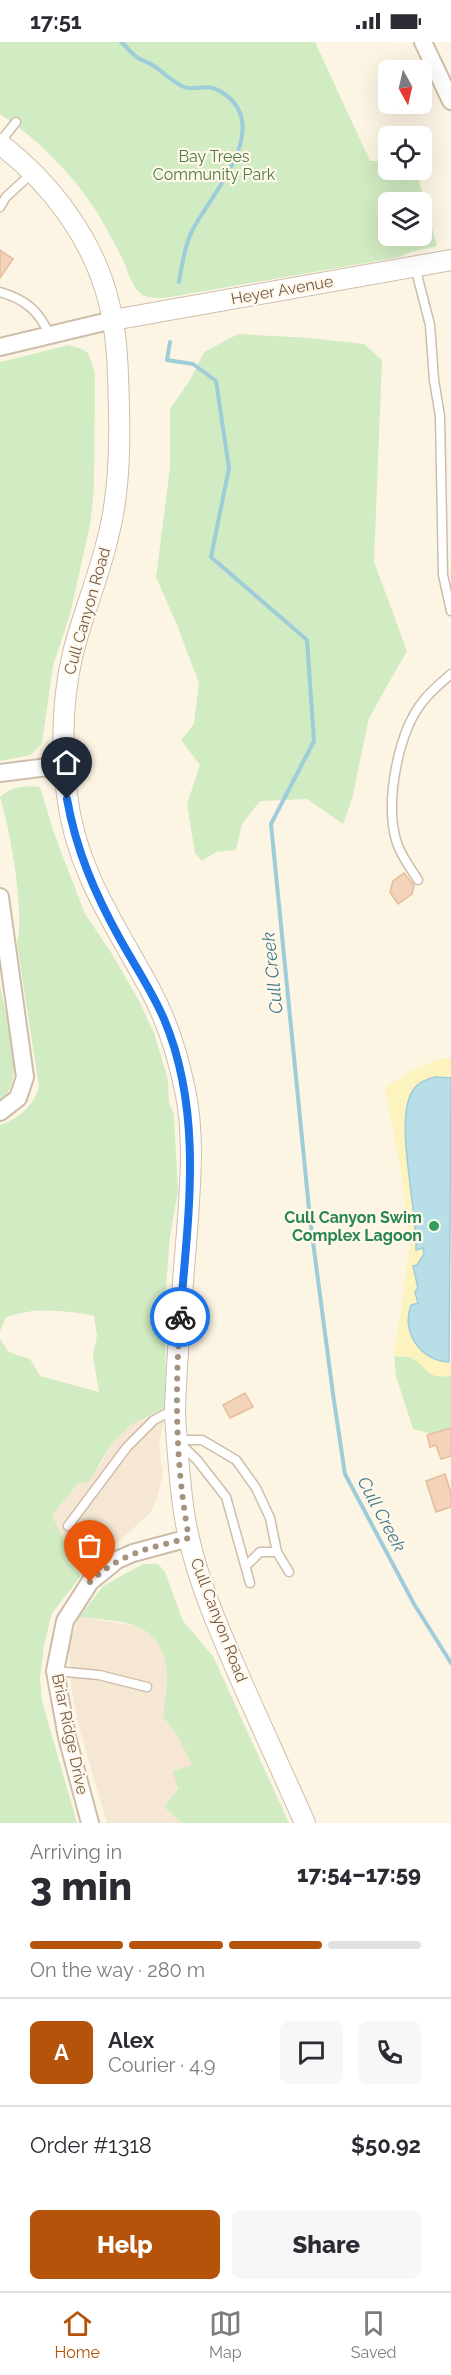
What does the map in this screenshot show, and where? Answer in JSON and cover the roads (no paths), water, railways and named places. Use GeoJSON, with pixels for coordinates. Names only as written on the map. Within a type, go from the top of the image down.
{"type":"FeatureCollection","features":[{"type":"Feature","properties":{"kind":"street"},"geometry":{"type":"LineString","coordinates":[[423,42],[451,99]]}},
{"type":"Feature","properties":{"kind":"street","name":"Cull Canyon Road"},"geometry":{"type":"LineString","coordinates":[[0,143],[46,188],[72,221],[85,242],[102,280],[113,320],[119,418],[116,500],[109,535],[70,671],[63,723],[63,765],[73,833],[82,859],[101,905],[164,1019],[180,1065],[187,1096],[190,1170],[175,1409],[181,1490],[189,1538],[221,1635],[305,1823]]}},
{"type":"Feature","properties":{"kind":"street","name":"Heyer Avenue"},"geometry":{"type":"LineString","coordinates":[[113,320],[451,260]]}},
{"type":"Feature","properties":{"kind":"street"},"geometry":{"type":"LineString","coordinates":[[0,347],[113,320]]}},
{"type":"Feature","properties":{"kind":"street"},"geometry":{"type":"LineString","coordinates":[[0,773],[63,765]]}},
{"type":"Feature","properties":{"kind":"street"},"geometry":{"type":"LineString","coordinates":[[0,897],[25,1077],[18,1098],[0,1112]]}},
{"type":"Feature","properties":{"kind":"street","name":"Briar Ridge Drive"},"geometry":{"type":"LineString","coordinates":[[90,1823],[67,1737],[55,1671],[65,1621],[90,1582],[117,1560],[133,1553],[189,1538]]}},
{"type":"Feature","properties":{"kind":"lane"},"geometry":{"type":"LineString","coordinates":[[0,143],[16,122]]}},
{"type":"Feature","properties":{"kind":"lane"},"geometry":{"type":"LineString","coordinates":[[0,207],[6,197],[32,173]]}},
{"type":"Feature","properties":{"kind":"lane"},"geometry":{"type":"LineString","coordinates":[[415,267],[430,325],[434,380],[440,416],[443,575],[451,612]]}},
{"type":"Feature","properties":{"kind":"lane"},"geometry":{"type":"LineString","coordinates":[[0,292],[29,305],[42,318],[49,334]]}},
{"type":"Feature","properties":{"kind":"lane"},"geometry":{"type":"LineString","coordinates":[[418,880],[396,841],[393,823],[394,781],[399,758],[413,718],[423,700],[451,674]]}},
{"type":"Feature","properties":{"kind":"lane"},"geometry":{"type":"LineString","coordinates":[[68,1526],[127,1447],[154,1420],[175,1409]]}},
{"type":"Feature","properties":{"kind":"lane"},"geometry":{"type":"LineString","coordinates":[[177,1440],[202,1440],[236,1460],[256,1488],[270,1518],[277,1552],[289,1572]]}},
{"type":"Feature","properties":{"kind":"lane"},"geometry":{"type":"LineString","coordinates":[[177,1440],[197,1460],[226,1497],[250,1583]]}},
{"type":"Feature","properties":{"kind":"lane"},"geometry":{"type":"LineString","coordinates":[[246,1566],[260,1552],[277,1552]]}},
{"type":"Feature","properties":{"kind":"lane"},"geometry":{"type":"LineString","coordinates":[[55,1671],[99,1675],[147,1687]]}},
{"type":"Feature","properties":{"kind":"water","name":"Cull Canyon Swim Complex Lagoon"},"geometry":{"type":"Polygon","coordinates":[[[435,1077],[451,1078],[449,1362],[430,1357],[422,1351],[411,1335],[409,1326],[411,1305],[418,1303],[415,1292],[418,1288],[413,1266],[417,1265],[424,1254],[423,1248],[416,1250],[405,1123],[412,1092],[425,1080],[435,1077]]]}},
{"type":"Feature","properties":{"kind":"waterway","name":"Cull Creek"},"geometry":{"type":"LineString","coordinates":[[121,42],[138,58],[180,85],[189,88],[207,87],[223,93],[237,107],[242,124],[241,141],[234,160],[190,235],[179,282]]}},
{"type":"Feature","properties":{"kind":"waterway","name":"Cull Creek"},"geometry":{"type":"LineString","coordinates":[[170,342],[167,360],[193,364],[216,381],[229,468],[211,557],[307,640],[314,741],[271,824],[310,1219],[333,1394],[345,1474],[414,1604],[451,1663]]}},
{"type":"Feature","properties":{"kind":"place","name":"Cull Canyon Swim Complex Lagoon"},"geometry":{"type":"Point","coordinates":[434,1226]}},
{"type":"Feature","properties":{"kind":"park label","name":"Bay Trees Community Park"},"geometry":{"type":"Point","coordinates":[214,165]}}]}
